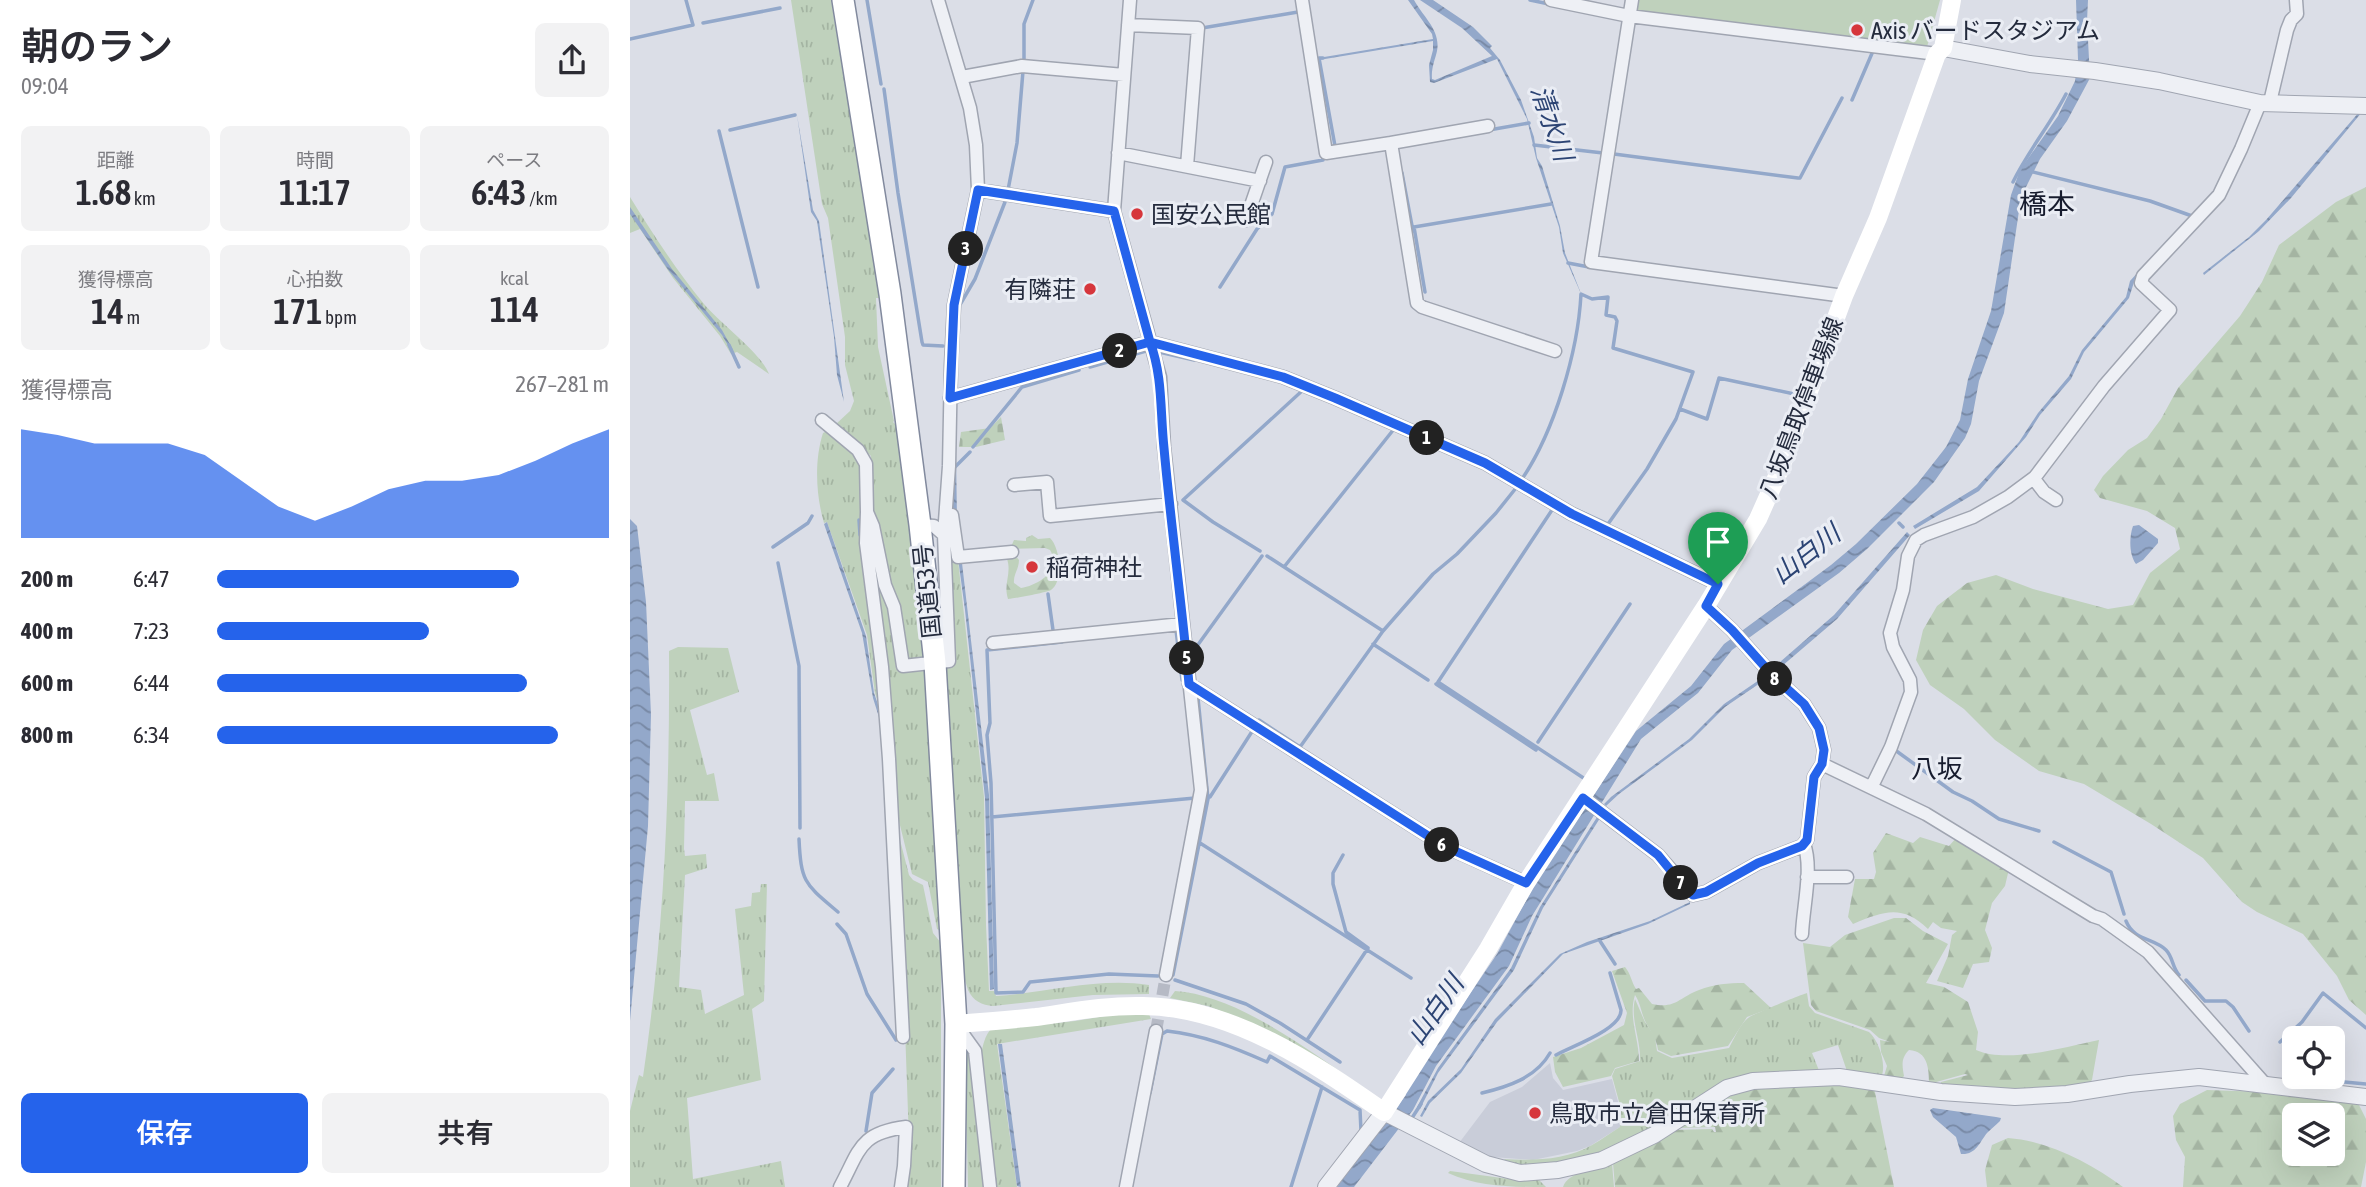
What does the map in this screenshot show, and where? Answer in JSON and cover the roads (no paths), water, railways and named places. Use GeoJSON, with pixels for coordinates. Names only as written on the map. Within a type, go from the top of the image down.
{"type":"FeatureCollection","features":[{"type":"Feature","properties":{"kind":"highway","name":"国道53号"},"geometry":{"type":"LineString","coordinates":[[843,0],[890,294],[935,663],[956,1024],[954,1187]]}},
{"type":"Feature","properties":{"kind":"main road","name":"八坂鳥取停車場線"},"geometry":{"type":"LineString","coordinates":[[1386,1113],[1489,948],[1526,883],[1706,606],[1758,519],[1782,465],[1844,296],[1878,218],[1940,51],[1952,0]]}},
{"type":"Feature","properties":{"kind":"main road"},"geometry":{"type":"LineString","coordinates":[[956,1024],[1109,1007],[1174,1008],[1223,1020],[1277,1045],[1386,1113]]}},
{"type":"Feature","properties":{"kind":"street"},"geometry":{"type":"LineString","coordinates":[[867,512],[873,526],[885,585],[894,607],[903,666],[949,661],[944,535],[949,477],[954,305],[978,190],[976,145],[962,77],[939,0]]}},
{"type":"Feature","properties":{"kind":"street"},"geometry":{"type":"LineString","coordinates":[[1130,0],[1114,211],[1160,377],[1164,447],[1201,790],[1167,975]]}},
{"type":"Feature","properties":{"kind":"street"},"geometry":{"type":"LineString","coordinates":[[1302,0],[1326,153],[1488,126]]}},
{"type":"Feature","properties":{"kind":"street"},"geometry":{"type":"LineString","coordinates":[[1551,0],[1629,16],[2095,71],[2265,102],[2366,106]]}},
{"type":"Feature","properties":{"kind":"street"},"geometry":{"type":"LineString","coordinates":[[1632,0],[1591,262],[1844,296]]}},
{"type":"Feature","properties":{"kind":"street"},"geometry":{"type":"LineString","coordinates":[[1872,786],[1891,747],[1912,687],[1893,647],[1890,633],[1903,590],[1910,550],[1916,540],[1924,535],[1973,517],[2034,479],[2104,386],[2171,310],[2141,283],[2143,276],[2218,195],[2265,102],[2287,30],[2297,14],[2296,0]]}},
{"type":"Feature","properties":{"kind":"street"},"geometry":{"type":"LineString","coordinates":[[1128,25],[1198,28],[1187,166]]}},
{"type":"Feature","properties":{"kind":"street"},"geometry":{"type":"LineString","coordinates":[[962,77],[1022,66],[1124,75]]}},
{"type":"Feature","properties":{"kind":"street"},"geometry":{"type":"LineString","coordinates":[[1391,143],[1417,303],[1422,307],[1555,351]]}},
{"type":"Feature","properties":{"kind":"street"},"geometry":{"type":"LineString","coordinates":[[1118,153],[1260,181]]}},
{"type":"Feature","properties":{"kind":"street"},"geometry":{"type":"LineString","coordinates":[[1246,220],[1266,162]]}},
{"type":"Feature","properties":{"kind":"street"},"geometry":{"type":"LineString","coordinates":[[978,190],[1114,211]]}},
{"type":"Feature","properties":{"kind":"street"},"geometry":{"type":"LineString","coordinates":[[950,398],[1150,342],[1283,377],[1347,403],[1485,463],[1572,514],[1718,584]]}},
{"type":"Feature","properties":{"kind":"street"},"geometry":{"type":"LineString","coordinates":[[821,420],[858,450],[866,464],[866,543],[882,667],[889,759],[903,1037]]}},
{"type":"Feature","properties":{"kind":"street"},"geometry":{"type":"LineString","coordinates":[[949,477],[956,556],[1012,552]]}},
{"type":"Feature","properties":{"kind":"street"},"geometry":{"type":"LineString","coordinates":[[2034,479],[2044,492],[2056,500]]}},
{"type":"Feature","properties":{"kind":"street"},"geometry":{"type":"LineString","coordinates":[[1014,485],[1047,482],[1050,516],[1171,504]]}},
{"type":"Feature","properties":{"kind":"street"},"geometry":{"type":"LineString","coordinates":[[920,525],[934,526],[944,535]]}},
{"type":"Feature","properties":{"kind":"street"},"geometry":{"type":"LineString","coordinates":[[1583,798],[1658,855],[1693,895],[1706,892],[1758,863],[1804,844],[1807,840],[1814,777],[1822,764],[1823,739],[1811,712],[1706,606]]}},
{"type":"Feature","properties":{"kind":"street"},"geometry":{"type":"LineString","coordinates":[[993,643],[1182,624]]}},
{"type":"Feature","properties":{"kind":"street"},"geometry":{"type":"LineString","coordinates":[[1189,684],[1444,846],[1526,883]]}},
{"type":"Feature","properties":{"kind":"street"},"geometry":{"type":"LineString","coordinates":[[1822,764],[1926,814],[2102,919],[2148,952],[2265,1084]]}},
{"type":"Feature","properties":{"kind":"street"},"geometry":{"type":"LineString","coordinates":[[1802,934],[1807,877],[1807,851],[1804,844]]}},
{"type":"Feature","properties":{"kind":"street"},"geometry":{"type":"LineString","coordinates":[[1807,877],[1847,877]]}},
{"type":"Feature","properties":{"kind":"street"},"geometry":{"type":"LineString","coordinates":[[956,1024],[975,1051],[990,1187]]}},
{"type":"Feature","properties":{"kind":"street"},"geometry":{"type":"LineString","coordinates":[[1126,1187],[1156,1031]]}},
{"type":"Feature","properties":{"kind":"street"},"geometry":{"type":"LineString","coordinates":[[1326,1187],[1386,1113],[1486,1164],[1520,1173],[1559,1170],[1602,1160],[1654,1135],[1727,1088],[1753,1081],[1839,1077],[1941,1093],[2015,1097],[2067,1094],[2199,1077],[2366,1097]]}},
{"type":"Feature","properties":{"kind":"street"},"geometry":{"type":"LineString","coordinates":[[840,1187],[869,1137],[879,1132],[906,1127],[901,1187]]}},
{"type":"Feature","properties":{"kind":"water"},"geometry":{"type":"Polygon","coordinates":[[[1408,0],[1414,0],[1430,24],[1438,43],[1432,79],[1492,56],[1462,28],[1420,0],[1433,0],[1473,27],[1492,46],[1490,48],[1500,60],[1521,100],[1534,137],[1537,158],[1542,166],[1560,226],[1565,253],[1582,296],[1563,253],[1559,227],[1536,158],[1527,119],[1497,59],[1434,83],[1430,82],[1429,65],[1433,41],[1319,60],[1318,58],[1433,39],[1408,0]]]}},
{"type":"Feature","properties":{"kind":"water"},"geometry":{"type":"Polygon","coordinates":[[[2076,0],[2088,0],[2090,78],[2067,121],[2040,159],[2021,197],[2004,313],[1979,381],[1971,424],[1965,438],[1934,482],[1867,549],[1839,573],[1732,650],[1698,693],[1641,739],[1532,916],[1509,966],[1436,1066],[1413,1110],[1354,1187],[1337,1187],[1406,1095],[1404,1091],[1497,954],[1535,884],[1636,731],[1691,686],[1724,644],[1856,544],[1917,484],[1946,447],[1960,420],[1968,379],[1991,311],[2011,195],[2020,170],[2058,116],[2075,81],[2078,60],[2076,0]]]}},
{"type":"Feature","properties":{"kind":"water"},"geometry":{"type":"Polygon","coordinates":[[[2360,111],[2362,112],[2291,198],[2259,231],[2204,275],[2203,273],[2266,220],[2360,111]]]}},
{"type":"Feature","properties":{"kind":"water"},"geometry":{"type":"Polygon","coordinates":[[[797,115],[813,210],[819,221],[844,402],[837,375],[817,221],[811,212],[797,115]]]}},
{"type":"Feature","properties":{"kind":"water"},"geometry":{"type":"Polygon","coordinates":[[[630,207],[672,269],[722,330],[733,350],[669,271],[630,214],[630,207]]]}},
{"type":"Feature","properties":{"kind":"water"},"geometry":{"type":"Polygon","coordinates":[[[2195,215],[2135,279],[2129,298],[2084,352],[2071,379],[1979,491],[1915,529],[1913,526],[1977,487],[2019,442],[2038,413],[2069,376],[2082,350],[2126,297],[2130,281],[2170,237],[2195,215]]]}},
{"type":"Feature","properties":{"kind":"water"},"geometry":{"type":"Polygon","coordinates":[[[956,452],[957,520],[989,795],[994,989],[990,990],[985,798],[953,521],[953,453],[956,452]]]}},
{"type":"Feature","properties":{"kind":"water"},"geometry":{"type":"Polygon","coordinates":[[[630,519],[637,526],[646,602],[651,715],[648,826],[630,1021],[630,519]]]}},
{"type":"Feature","properties":{"kind":"water"},"geometry":{"type":"Polygon","coordinates":[[[827,522],[866,636],[874,693],[882,716],[889,816],[885,816],[882,727],[873,698],[862,633],[824,524],[827,522]]]}},
{"type":"Feature","properties":{"kind":"water"},"geometry":{"type":"Polygon","coordinates":[[[2139,525],[2158,539],[2158,543],[2136,564],[2130,540],[2133,526],[2139,525]]]}},
{"type":"Feature","properties":{"kind":"water"},"geometry":{"type":"Polygon","coordinates":[[[1907,532],[1910,535],[1837,619],[1775,672],[1772,669],[1834,615],[1907,532]]]}},
{"type":"Feature","properties":{"kind":"water"},"geometry":{"type":"Polygon","coordinates":[[[1765,676],[1766,679],[1725,707],[1692,740],[1606,806],[1604,804],[1689,739],[1724,704],[1765,676]]]}},
{"type":"Feature","properties":{"kind":"water"},"geometry":{"type":"Polygon","coordinates":[[[1599,814],[1602,815],[1543,908],[1514,970],[1438,1073],[1420,1109],[1417,1107],[1438,1068],[1511,968],[1540,907],[1599,814]]]}},
{"type":"Feature","properties":{"kind":"water"},"geometry":{"type":"Polygon","coordinates":[[[1690,902],[1648,924],[1563,954],[1497,1022],[1461,1073],[1430,1103],[1422,1117],[1420,1116],[1428,1101],[1461,1069],[1495,1019],[1560,954],[1650,921],[1690,902]]]}},
{"type":"Feature","properties":{"kind":"water"},"geometry":{"type":"Polygon","coordinates":[[[998,1044],[1002,1044],[1021,1187],[1017,1186],[998,1044]]]}},
{"type":"Feature","properties":{"kind":"water"},"geometry":{"type":"Polygon","coordinates":[[[1933,1108],[2001,1118],[1974,1150],[1961,1154],[1956,1137],[1933,1117],[1930,1110],[1933,1108]]]}},
{"type":"Feature","properties":{"kind":"waterway"},"geometry":{"type":"LineString","coordinates":[[630,39],[693,25],[686,0]]}},
{"type":"Feature","properties":{"kind":"waterway"},"geometry":{"type":"LineString","coordinates":[[867,0],[881,84]]}},
{"type":"Feature","properties":{"kind":"waterway"},"geometry":{"type":"LineString","coordinates":[[1024,63],[1024,24],[1033,0]]}},
{"type":"Feature","properties":{"kind":"waterway"},"geometry":{"type":"LineString","coordinates":[[1530,0],[1549,4]]}},
{"type":"Feature","properties":{"kind":"waterway"},"geometry":{"type":"LineString","coordinates":[[703,23],[780,8]]}},
{"type":"Feature","properties":{"kind":"waterway"},"geometry":{"type":"LineString","coordinates":[[1202,28],[1298,12]]}},
{"type":"Feature","properties":{"kind":"waterway"},"geometry":{"type":"LineString","coordinates":[[1852,100],[1873,51],[1870,51]]}},
{"type":"Feature","properties":{"kind":"waterway"},"geometry":{"type":"LineString","coordinates":[[1323,58],[1319,58],[1335,146]]}},
{"type":"Feature","properties":{"kind":"waterway"},"geometry":{"type":"LineString","coordinates":[[1008,190],[1017,143],[1023,71]]}},
{"type":"Feature","properties":{"kind":"waterway"},"geometry":{"type":"LineString","coordinates":[[884,89],[922,342],[923,345],[943,346]]}},
{"type":"Feature","properties":{"kind":"waterway"},"geometry":{"type":"LineString","coordinates":[[2013,182],[2066,94]]}},
{"type":"Feature","properties":{"kind":"waterway"},"geometry":{"type":"LineString","coordinates":[[1800,178],[1842,98]]}},
{"type":"Feature","properties":{"kind":"waterway"},"geometry":{"type":"LineString","coordinates":[[730,130],[795,115]]}},
{"type":"Feature","properties":{"kind":"waterway","name":"清水川"},"geometry":{"type":"LineString","coordinates":[[1489,130],[1529,123]]}},
{"type":"Feature","properties":{"kind":"waterway"},"geometry":{"type":"LineString","coordinates":[[719,131],[758,287]]}},
{"type":"Feature","properties":{"kind":"waterway","name":"清水川"},"geometry":{"type":"LineString","coordinates":[[1534,145],[1603,153]]}},
{"type":"Feature","properties":{"kind":"waterway"},"geometry":{"type":"LineString","coordinates":[[1220,287],[1257,229],[1272,214],[1285,167],[1323,160],[1322,154]]}},
{"type":"Feature","properties":{"kind":"waterway"},"geometry":{"type":"LineString","coordinates":[[1614,154],[1798,178]]}},
{"type":"Feature","properties":{"kind":"waterway"},"geometry":{"type":"LineString","coordinates":[[2029,171],[2150,201],[2192,216]]}},
{"type":"Feature","properties":{"kind":"waterway"},"geometry":{"type":"LineString","coordinates":[[1402,173],[1413,231]]}},
{"type":"Feature","properties":{"kind":"waterway"},"geometry":{"type":"LineString","coordinates":[[961,303],[975,279],[1005,202]]}},
{"type":"Feature","properties":{"kind":"waterway"},"geometry":{"type":"LineString","coordinates":[[1425,292],[1414,227],[1551,204]]}},
{"type":"Feature","properties":{"kind":"waterway"},"geometry":{"type":"LineString","coordinates":[[1568,263],[1589,267]]}},
{"type":"Feature","properties":{"kind":"waterway"},"geometry":{"type":"LineString","coordinates":[[1522,479],[1534,460],[1562,391],[1575,341],[1581,294],[1592,299],[1608,297],[1606,315],[1615,317],[1617,321],[1613,348],[1693,372],[1676,419],[1647,469],[1608,524],[1575,509]]}},
{"type":"Feature","properties":{"kind":"waterway"},"geometry":{"type":"LineString","coordinates":[[729,345],[739,367]]}},
{"type":"Feature","properties":{"kind":"waterway"},"geometry":{"type":"LineString","coordinates":[[1090,367],[1146,351]]}},
{"type":"Feature","properties":{"kind":"waterway"},"geometry":{"type":"LineString","coordinates":[[1159,352],[1194,360]]}},
{"type":"Feature","properties":{"kind":"waterway"},"geometry":{"type":"LineString","coordinates":[[973,447],[1022,387],[1079,370]]}},
{"type":"Feature","properties":{"kind":"waterway"},"geometry":{"type":"LineString","coordinates":[[1680,409],[1707,419],[1719,378],[1799,395],[1800,393]]}},
{"type":"Feature","properties":{"kind":"waterway"},"geometry":{"type":"LineString","coordinates":[[1260,551],[1183,500],[1303,390]]}},
{"type":"Feature","properties":{"kind":"waterway"},"geometry":{"type":"LineString","coordinates":[[1284,567],[1394,429]]}},
{"type":"Feature","properties":{"kind":"waterway"},"geometry":{"type":"LineString","coordinates":[[954,468],[970,452]]}},
{"type":"Feature","properties":{"kind":"waterway"},"geometry":{"type":"LineString","coordinates":[[1259,720],[1300,747],[1383,631],[1433,574],[1457,554],[1496,513],[1516,488]]}},
{"type":"Feature","properties":{"kind":"waterway"},"geometry":{"type":"LineString","coordinates":[[1554,507],[1438,682],[1585,779]]}},
{"type":"Feature","properties":{"kind":"waterway"},"geometry":{"type":"LineString","coordinates":[[773,547],[808,523],[812,516]]}},
{"type":"Feature","properties":{"kind":"waterway"},"geometry":{"type":"LineString","coordinates":[[859,520],[860,535]]}},
{"type":"Feature","properties":{"kind":"waterway"},"geometry":{"type":"LineString","coordinates":[[1899,523],[1903,527]]}},
{"type":"Feature","properties":{"kind":"waterway"},"geometry":{"type":"LineString","coordinates":[[1193,657],[1192,653],[1262,556]]}},
{"type":"Feature","properties":{"kind":"waterway"},"geometry":{"type":"LineString","coordinates":[[1267,556],[1383,631]]}},
{"type":"Feature","properties":{"kind":"waterway"},"geometry":{"type":"LineString","coordinates":[[778,563],[799,666],[800,828]]}},
{"type":"Feature","properties":{"kind":"waterway"},"geometry":{"type":"LineString","coordinates":[[1048,594],[1053,630]]}},
{"type":"Feature","properties":{"kind":"waterway"},"geometry":{"type":"LineString","coordinates":[[1538,742],[1630,604]]}},
{"type":"Feature","properties":{"kind":"waterway"},"geometry":{"type":"LineString","coordinates":[[1174,630],[1182,680]]}},
{"type":"Feature","properties":{"kind":"waterway"},"geometry":{"type":"LineString","coordinates":[[1062,642],[987,650],[990,723],[987,735],[991,783],[996,993],[1023,992],[1030,982],[1109,974],[1158,976]]}},
{"type":"Feature","properties":{"kind":"waterway"},"geometry":{"type":"LineString","coordinates":[[1373,644],[1428,680]]}},
{"type":"Feature","properties":{"kind":"waterway"},"geometry":{"type":"LineString","coordinates":[[1436,684],[1536,750]]}},
{"type":"Feature","properties":{"kind":"waterway"},"geometry":{"type":"LineString","coordinates":[[1173,975],[1208,799],[1198,698]]}},
{"type":"Feature","properties":{"kind":"waterway"},"geometry":{"type":"LineString","coordinates":[[1208,797],[1253,730]]}},
{"type":"Feature","properties":{"kind":"waterway"},"geometry":{"type":"LineString","coordinates":[[1895,750],[1953,792],[1999,819],[2039,831]]}},
{"type":"Feature","properties":{"kind":"waterway"},"geometry":{"type":"LineString","coordinates":[[992,817],[1195,798]]}},
{"type":"Feature","properties":{"kind":"waterway"},"geometry":{"type":"LineString","coordinates":[[799,839],[801,865],[807,882],[838,912]]}},
{"type":"Feature","properties":{"kind":"waterway"},"geometry":{"type":"LineString","coordinates":[[2054,842],[2111,872],[2124,914]]}},
{"type":"Feature","properties":{"kind":"waterway"},"geometry":{"type":"LineString","coordinates":[[1200,843],[1411,978]]}},
{"type":"Feature","properties":{"kind":"waterway"},"geometry":{"type":"LineString","coordinates":[[1307,1040],[1368,948],[1346,932],[1333,884],[1333,873],[1343,855]]}},
{"type":"Feature","properties":{"kind":"waterway"},"geometry":{"type":"LineString","coordinates":[[2126,921],[2139,936],[2166,950],[2179,975]]}},
{"type":"Feature","properties":{"kind":"waterway"},"geometry":{"type":"LineString","coordinates":[[837,924],[846,934],[867,994],[896,1040]]}},
{"type":"Feature","properties":{"kind":"waterway"},"geometry":{"type":"LineString","coordinates":[[1600,941],[1615,964]]}},
{"type":"Feature","properties":{"kind":"waterway"},"geometry":{"type":"LineString","coordinates":[[1556,1055],[1605,1030],[1619,1017],[1621,1010],[1610,973]]}},
{"type":"Feature","properties":{"kind":"waterway"},"geometry":{"type":"LineString","coordinates":[[1175,980],[1246,1004],[1340,1062]]}},
{"type":"Feature","properties":{"kind":"waterway"},"geometry":{"type":"LineString","coordinates":[[2186,980],[2205,1001],[2226,1001],[2249,1031]]}},
{"type":"Feature","properties":{"kind":"waterway"},"geometry":{"type":"LineString","coordinates":[[2280,1042],[2302,1022],[2323,993],[2366,1028]]}},
{"type":"Feature","properties":{"kind":"waterway"},"geometry":{"type":"LineString","coordinates":[[1150,1093],[1162,1034],[1167,1031],[1193,1035],[1267,1062],[1270,1056],[1360,1110],[1361,1131]]}},
{"type":"Feature","properties":{"kind":"waterway"},"geometry":{"type":"LineString","coordinates":[[1482,1093],[1529,1075],[1550,1053]]}},
{"type":"Feature","properties":{"kind":"waterway"},"geometry":{"type":"LineString","coordinates":[[866,1131],[872,1093],[893,1069]]}},
{"type":"Feature","properties":{"kind":"waterway"},"geometry":{"type":"LineString","coordinates":[[2345,1082],[2366,1084]]}},
{"type":"Feature","properties":{"kind":"waterway"},"geometry":{"type":"LineString","coordinates":[[1291,1187],[1322,1087]]}},
{"type":"Feature","properties":{"kind":"waterway"},"geometry":{"type":"LineString","coordinates":[[1410,1121],[1421,1104]]}},
{"type":"Feature","properties":{"kind":"tunnel"},"geometry":{"type":"LineString","coordinates":[[1156,1031],[1166,975]]}},
{"type":"Feature","properties":{"kind":"place","name":"Axis バードスタジアム"},"geometry":{"type":"Point","coordinates":[1857,30]}},
{"type":"Feature","properties":{"kind":"place","name":"国安公民館"},"geometry":{"type":"Point","coordinates":[1137,214]}},
{"type":"Feature","properties":{"kind":"place","name":"有隣荘"},"geometry":{"type":"Point","coordinates":[1090,289]}},
{"type":"Feature","properties":{"kind":"place","name":"稲荷神社"},"geometry":{"type":"Point","coordinates":[1032,567]}},
{"type":"Feature","properties":{"kind":"place","name":"鳥取市立倉田保育所"},"geometry":{"type":"Point","coordinates":[1535,1113]}},
{"type":"Feature","properties":{"kind":"district","name":"橋本"},"geometry":{"type":"Point","coordinates":[2047,204]}},
{"type":"Feature","properties":{"kind":"district","name":"八坂"},"geometry":{"type":"Point","coordinates":[1937,769]}},
{"type":"Feature","properties":{"kind":"water label","name":"山白川"},"geometry":{"type":"Point","coordinates":[1806,554]}},
{"type":"Feature","properties":{"kind":"water label","name":"山白川"},"geometry":{"type":"Point","coordinates":[1435,1010]}}]}
